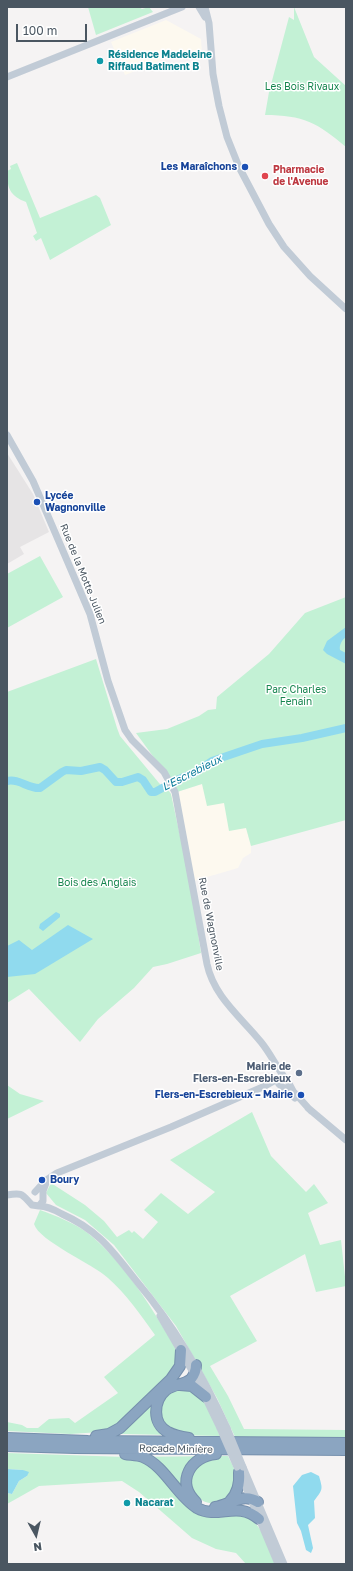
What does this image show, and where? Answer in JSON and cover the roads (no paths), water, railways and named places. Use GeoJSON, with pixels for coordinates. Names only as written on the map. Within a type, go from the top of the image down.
{"type":"FeatureCollection","features":[{"type":"Feature","properties":{"kind":"highway"},"geometry":{"type":"LineString","coordinates":[[44,1440],[101,1436],[112,1433],[123,1426],[175,1382],[180,1366],[181,1350]]}},
{"type":"Feature","properties":{"kind":"highway"},"geometry":{"type":"LineString","coordinates":[[196,1371],[179,1374],[175,1382],[159,1400],[156,1414],[161,1426],[168,1432],[176,1435],[223,1442]]}},
{"type":"Feature","properties":{"kind":"highway"},"geometry":{"type":"LineString","coordinates":[[175,1382],[192,1386],[206,1397]]}},
{"type":"Feature","properties":{"kind":"highway","name":"Rocade Minière"},"geometry":{"type":"LineString","coordinates":[[7,1438],[44,1440],[346,1443]]}},
{"type":"Feature","properties":{"kind":"highway","name":"Rocade Minière"},"geometry":{"type":"LineString","coordinates":[[7,1446],[346,1450]]}},
{"type":"Feature","properties":{"kind":"highway"},"geometry":{"type":"LineString","coordinates":[[75,1448],[144,1457],[198,1508],[209,1512],[239,1510],[249,1512],[259,1520]]}},
{"type":"Feature","properties":{"kind":"highway"},"geometry":{"type":"LineString","coordinates":[[253,1499],[237,1499],[218,1507],[210,1508],[202,1505],[195,1500],[188,1490],[187,1474],[190,1468],[198,1460],[209,1455],[233,1454],[258,1450]]}},
{"type":"Feature","properties":{"kind":"highway"},"geometry":{"type":"LineString","coordinates":[[230,1502],[238,1488],[240,1469]]}},
{"type":"Feature","properties":{"kind":"highway"},"geometry":{"type":"LineString","coordinates":[[239,1510],[253,1499]]}},
{"type":"Feature","properties":{"kind":"street"},"geometry":{"type":"LineString","coordinates":[[161,16],[174,7]]}},
{"type":"Feature","properties":{"kind":"street"},"geometry":{"type":"LineString","coordinates":[[7,77],[182,7]]}},
{"type":"Feature","properties":{"kind":"street"},"geometry":{"type":"LineString","coordinates":[[199,7],[205,16],[210,35]]}},
{"type":"Feature","properties":{"kind":"street"},"geometry":{"type":"LineString","coordinates":[[205,7],[209,23],[213,74],[220,111],[229,143],[240,170],[269,224],[284,247],[310,276],[346,309]]}},
{"type":"Feature","properties":{"kind":"street","name":"Rue de la Motte Julien"},"geometry":{"type":"LineString","coordinates":[[7,435],[33,481],[90,614],[108,681],[125,730],[132,740],[160,768],[172,785]]}},
{"type":"Feature","properties":{"kind":"street","name":"Rue de Wagnonville"},"geometry":{"type":"LineString","coordinates":[[172,785],[178,806],[210,974],[225,1002],[262,1042],[278,1069],[281,1081],[311,1111],[346,1140]]}},
{"type":"Feature","properties":{"kind":"street"},"geometry":{"type":"LineString","coordinates":[[29,1201],[29,1197],[45,1180],[51,1176],[265,1086],[281,1081]]}},
{"type":"Feature","properties":{"kind":"street"},"geometry":{"type":"LineString","coordinates":[[39,1206],[43,1203],[45,1185],[51,1176]]}},
{"type":"Feature","properties":{"kind":"street"},"geometry":{"type":"LineString","coordinates":[[7,1195],[19,1191],[40,1192],[51,1206],[87,1227],[104,1241],[168,1320],[196,1371],[223,1428],[253,1499],[284,1564]]}},
{"type":"Feature","properties":{"kind":"street"},"geometry":{"type":"LineString","coordinates":[[7,1195],[20,1194],[34,1206],[48,1208],[68,1216]]}},
{"type":"Feature","properties":{"kind":"street"},"geometry":{"type":"LineString","coordinates":[[138,1282],[196,1371],[206,1397],[223,1428]]}},
{"type":"Feature","properties":{"kind":"street"},"geometry":{"type":"LineString","coordinates":[[253,1499],[259,1520],[278,1564]]}},
{"type":"Feature","properties":{"kind":"water"},"geometry":{"type":"Polygon","coordinates":[[[346,627],[346,637],[341,643],[340,650],[346,653],[346,664],[327,654],[323,650],[327,641],[346,627]]]}},
{"type":"Feature","properties":{"kind":"water"},"geometry":{"type":"Polygon","coordinates":[[[56,912],[60,914],[60,917],[43,931],[39,928],[40,924],[56,912]]]}},
{"type":"Feature","properties":{"kind":"water"},"geometry":{"type":"Polygon","coordinates":[[[68,925],[93,939],[35,974],[7,977],[7,946],[19,940],[32,950],[68,925]]]}},
{"type":"Feature","properties":{"kind":"water"},"geometry":{"type":"Polygon","coordinates":[[[7,1469],[29,1472],[27,1476],[19,1481],[12,1494],[7,1493],[7,1469]]]}},
{"type":"Feature","properties":{"kind":"water"},"geometry":{"type":"Polygon","coordinates":[[[311,1472],[319,1476],[322,1487],[321,1492],[314,1501],[315,1518],[308,1525],[313,1548],[311,1553],[306,1550],[301,1531],[297,1523],[293,1486],[302,1475],[311,1472]]]}},
{"type":"Feature","properties":{"kind":"waterway","name":"L'Escrebieux"},"geometry":{"type":"LineString","coordinates":[[7,781],[16,781],[31,787],[40,788],[66,770],[81,771],[100,767],[105,770],[116,782],[122,782],[138,777],[143,780],[151,792],[155,792],[196,772],[212,761],[262,744],[302,738],[346,728]]}},
{"type":"Feature","properties":{"kind":"place","name":"Résidence Madeleine Riffaud Batiment B"},"geometry":{"type":"Point","coordinates":[100,61]}},
{"type":"Feature","properties":{"kind":"place","name":"Les Maraîchons"},"geometry":{"type":"Point","coordinates":[245,167]}},
{"type":"Feature","properties":{"kind":"place","name":"Pharmacie de l'Avenue"},"geometry":{"type":"Point","coordinates":[265,176]}},
{"type":"Feature","properties":{"kind":"place","name":"Lycée Wagnonville"},"geometry":{"type":"Point","coordinates":[37,502]}},
{"type":"Feature","properties":{"kind":"place","name":"Mairie de Flers-en-Escrebieux"},"geometry":{"type":"Point","coordinates":[299,1073]}},
{"type":"Feature","properties":{"kind":"place","name":"Flers-en-Escrebieux – Mairie"},"geometry":{"type":"Point","coordinates":[301,1095]}},
{"type":"Feature","properties":{"kind":"place","name":"Boury"},"geometry":{"type":"Point","coordinates":[42,1180]}},
{"type":"Feature","properties":{"kind":"place","name":"Nacarat"},"geometry":{"type":"Point","coordinates":[127,1503]}},
{"type":"Feature","properties":{"kind":"park label","name":"Les Bois Rivaux"},"geometry":{"type":"Point","coordinates":[302,87]}},
{"type":"Feature","properties":{"kind":"park label","name":"Parc Charles Fenain"},"geometry":{"type":"Point","coordinates":[296,696]}},
{"type":"Feature","properties":{"kind":"park label","name":"Bois des Anglais"},"geometry":{"type":"Point","coordinates":[97,883]}}]}
